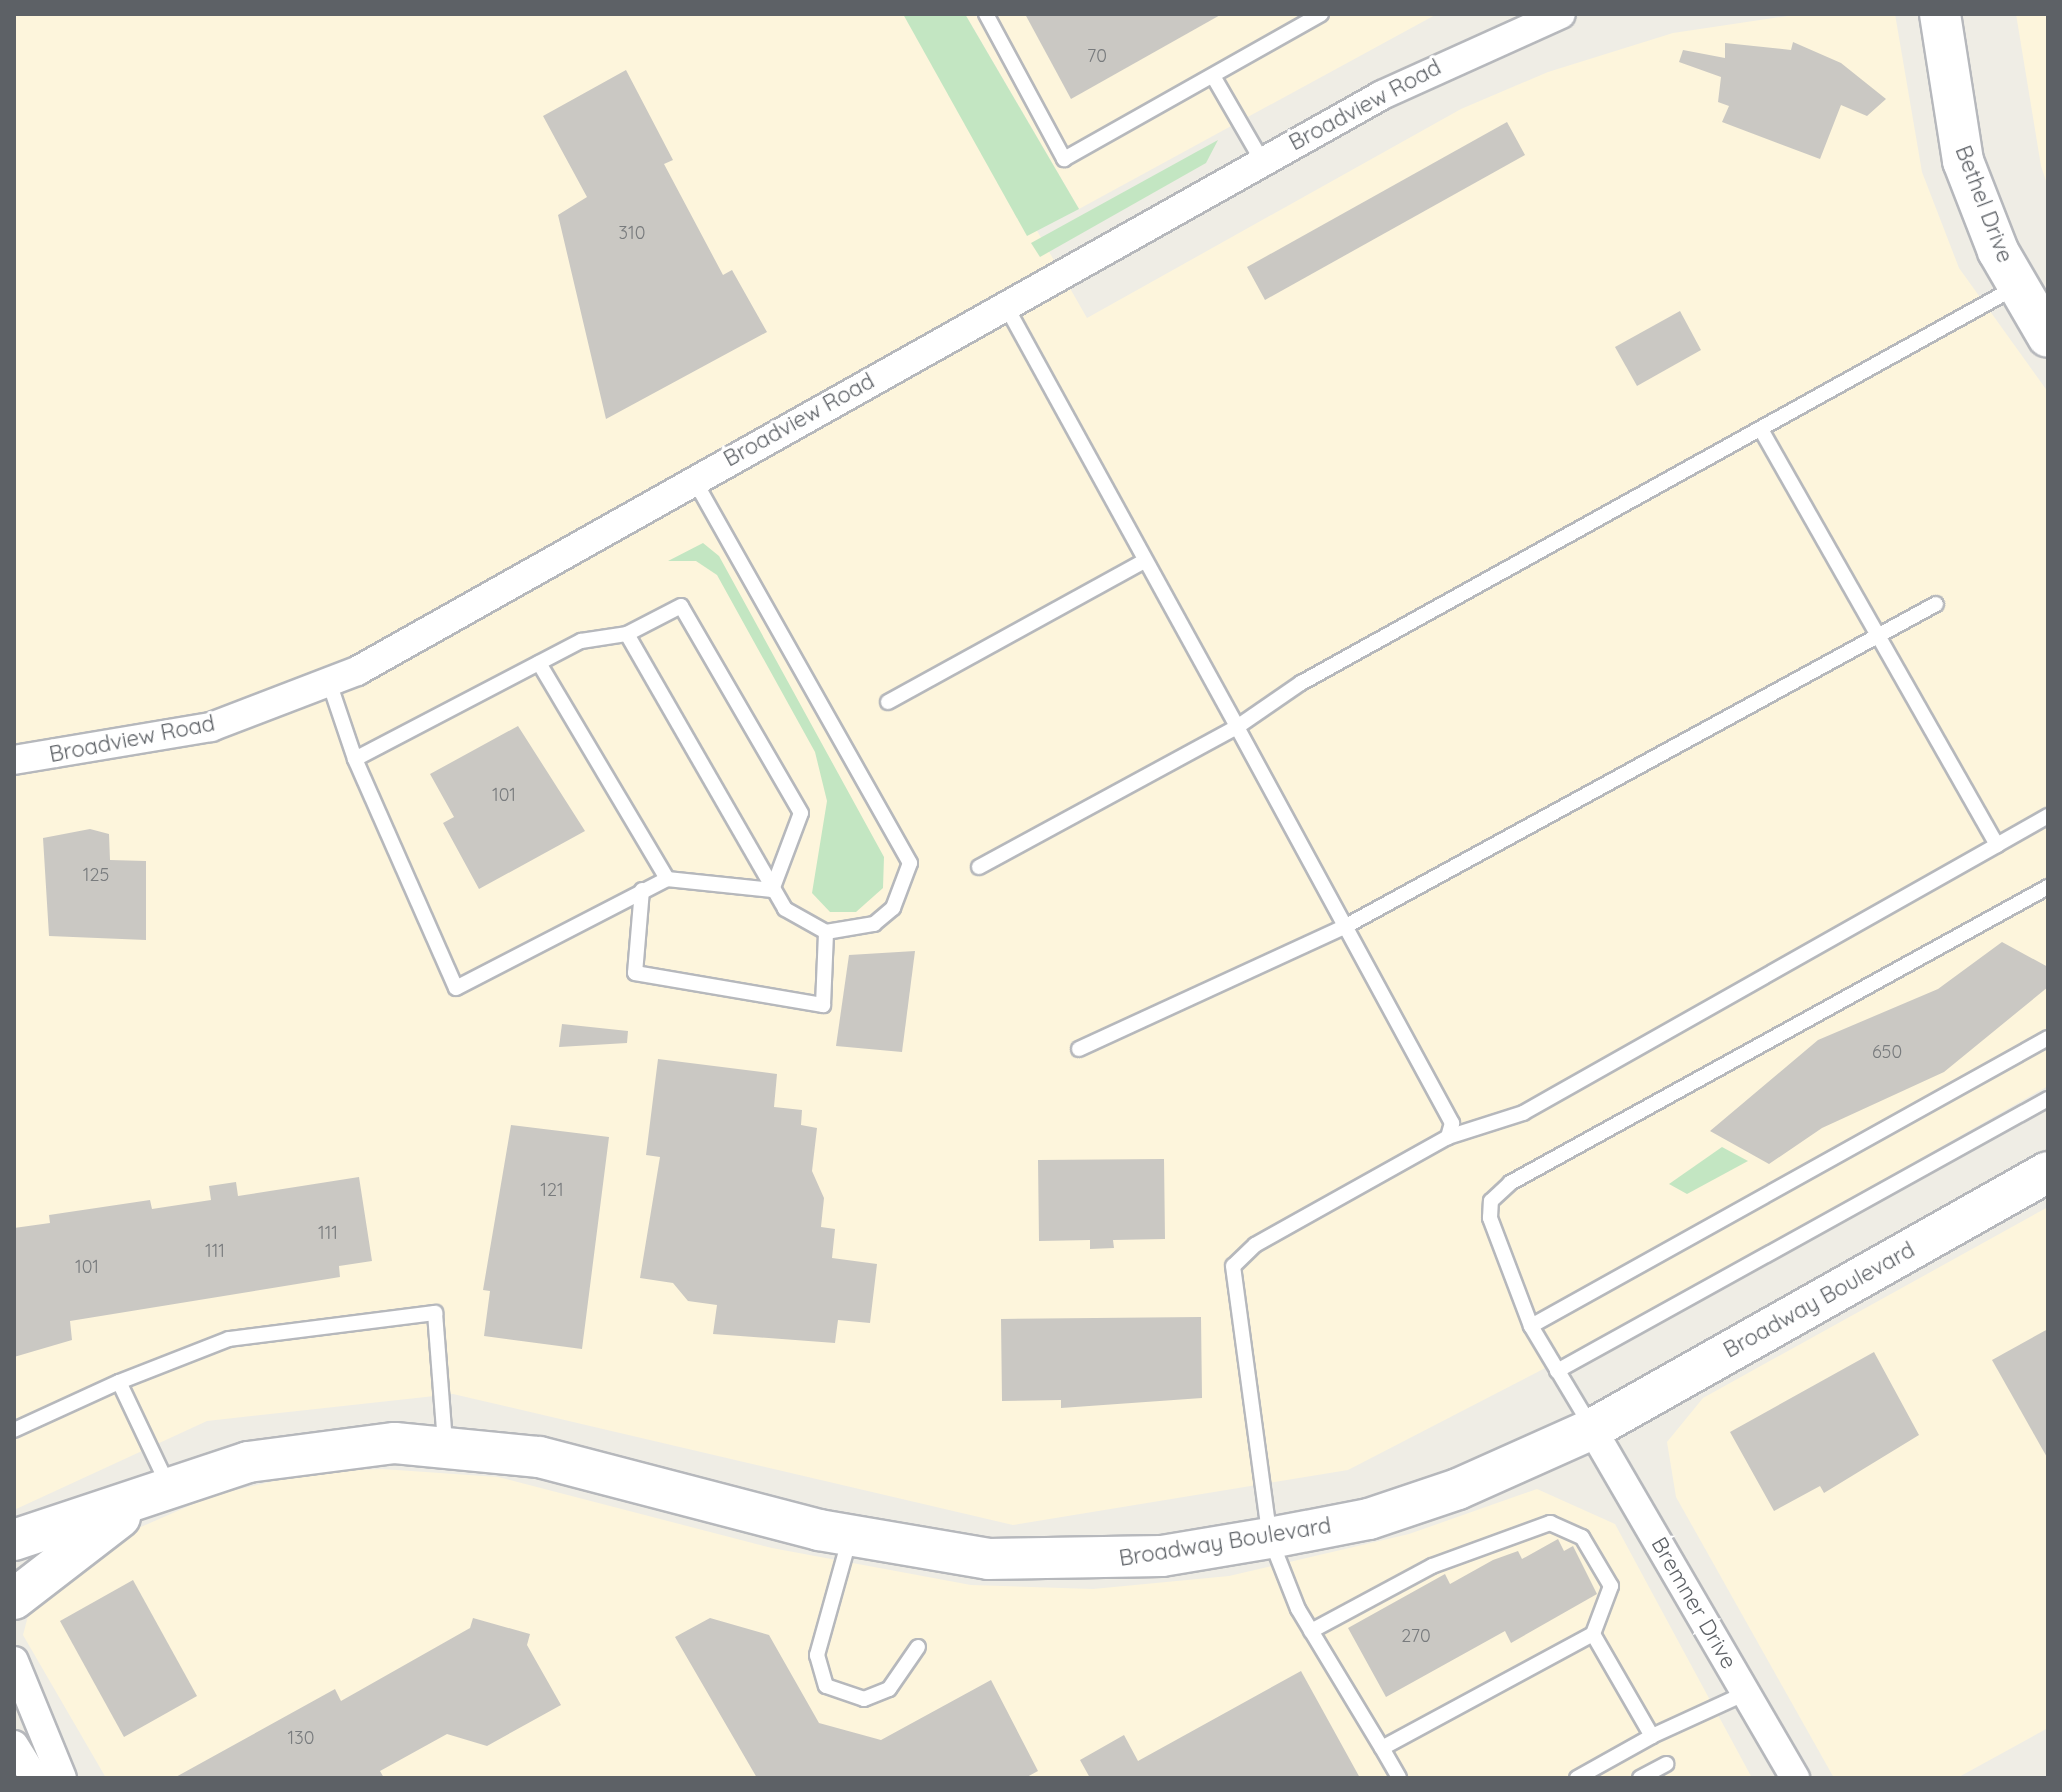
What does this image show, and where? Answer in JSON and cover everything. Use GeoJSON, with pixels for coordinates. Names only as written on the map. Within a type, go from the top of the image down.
{"type":"FeatureCollection","features":[{"type":"Feature","properties":{"kind":"street","name":"Broadview Road"},"geometry":{"type":"LineString","coordinates":[[14,760],[211,727],[329,682],[1262,161],[1465,52],[1561,14]]}},
{"type":"Feature","properties":{"kind":"street","name":"Bethel Drive"},"geometry":{"type":"LineString","coordinates":[[1940,14],[1963,161],[2018,287],[2048,337]]}},
{"type":"Feature","properties":{"kind":"street","name":"Broadway Boulevard"},"geometry":{"type":"LineString","coordinates":[[14,1540],[157,1492],[334,1446],[445,1443],[539,1457],[850,1536],[988,1559],[1072,1561],[1270,1538],[1369,1519],[1458,1489],[1592,1429],[2048,1172]]}},
{"type":"Feature","properties":{"kind":"street","name":"Bremner Drive"},"geometry":{"type":"LineString","coordinates":[[1592,1429],[1795,1778]]}},
{"type":"Feature","properties":{"kind":"street","name":"Broadway Boulevard"},"geometry":{"type":"LineString","coordinates":[[14,1599],[157,1492]]}},
{"type":"Feature","properties":{"kind":"street"},"geometry":{"type":"LineString","coordinates":[[14,1661],[62,1778]]}},
{"type":"Feature","properties":{"kind":"street"},"geometry":{"type":"LineString","coordinates":[[14,1745],[35,1778]]}},
{"type":"Feature","properties":{"kind":"lane"},"geometry":{"type":"LineString","coordinates":[[986,14],[1064,159],[1321,14]]}},
{"type":"Feature","properties":{"kind":"lane"},"geometry":{"type":"LineString","coordinates":[[1213,76],[1262,161]]}},
{"type":"Feature","properties":{"kind":"lane"},"geometry":{"type":"LineString","coordinates":[[979,867],[1237,727],[1301,683],[2018,287]]}},
{"type":"Feature","properties":{"kind":"lane"},"geometry":{"type":"LineString","coordinates":[[1006,306],[1452,1123],[1448,1137]]}},
{"type":"Feature","properties":{"kind":"lane"},"geometry":{"type":"LineString","coordinates":[[1761,429],[1997,845]]}},
{"type":"Feature","properties":{"kind":"lane"},"geometry":{"type":"LineString","coordinates":[[627,634],[785,909],[826,932],[851,932],[893,908],[910,863],[693,478]]}},
{"type":"Feature","properties":{"kind":"lane"},"geometry":{"type":"LineString","coordinates":[[888,702],[1144,561]]}},
{"type":"Feature","properties":{"kind":"lane"},"geometry":{"type":"LineString","coordinates":[[1079,1049],[1346,926],[1936,604]]}},
{"type":"Feature","properties":{"kind":"lane"},"geometry":{"type":"LineString","coordinates":[[355,759],[575,644],[601,632],[627,634],[681,606],[801,813],[772,890]]}},
{"type":"Feature","properties":{"kind":"lane"},"geometry":{"type":"LineString","coordinates":[[539,663],[667,879]]}},
{"type":"Feature","properties":{"kind":"lane"},"geometry":{"type":"LineString","coordinates":[[329,682],[355,759],[456,988],[667,879],[772,890]]}},
{"type":"Feature","properties":{"kind":"lane"},"geometry":{"type":"LineString","coordinates":[[1399,1778],[1311,1631],[1270,1538],[1233,1266],[1255,1245],[1448,1137],[1523,1113],[2048,816]]}},
{"type":"Feature","properties":{"kind":"lane"},"geometry":{"type":"LineString","coordinates":[[1592,1429],[1531,1326],[1490,1218],[1491,1201],[1510,1183],[2048,887]]}},
{"type":"Feature","properties":{"kind":"lane"},"geometry":{"type":"LineString","coordinates":[[642,890],[635,973],[823,1005],[826,932]]}},
{"type":"Feature","properties":{"kind":"lane"},"geometry":{"type":"LineString","coordinates":[[1531,1326],[2048,1038]]}},
{"type":"Feature","properties":{"kind":"lane"},"geometry":{"type":"LineString","coordinates":[[1557,1371],[2048,1099]]}},
{"type":"Feature","properties":{"kind":"lane"},"geometry":{"type":"LineString","coordinates":[[14,1430],[119,1382],[229,1339],[435,1313],[445,1443]]}},
{"type":"Feature","properties":{"kind":"lane"},"geometry":{"type":"LineString","coordinates":[[119,1382],[157,1492]]}},
{"type":"Feature","properties":{"kind":"lane"},"geometry":{"type":"LineString","coordinates":[[1311,1631],[1432,1566],[1550,1523],[1582,1537],[1611,1586],[1593,1634],[1382,1748]]}},
{"type":"Feature","properties":{"kind":"lane"},"geometry":{"type":"LineString","coordinates":[[850,1536],[817,1655],[826,1686],[864,1699],[889,1689],[918,1647]]}},
{"type":"Feature","properties":{"kind":"lane"},"geometry":{"type":"LineString","coordinates":[[1593,1634],[1652,1736]]}},
{"type":"Feature","properties":{"kind":"lane"},"geometry":{"type":"LineString","coordinates":[[1577,1778],[1652,1736],[1746,1693]]}},
{"type":"Feature","properties":{"kind":"lane"},"geometry":{"type":"LineString","coordinates":[[1640,1778],[1666,1764]]}},
{"type":"Feature","properties":{"kind":"shaded area"},"geometry":{"type":"Polygon","coordinates":[[[14,14],[913,14],[1087,318],[1461,109],[1548,72],[1673,33],[1801,14],[1895,14],[1922,172],[1959,268],[2048,392],[2048,1086],[1611,1334],[1348,1470],[1013,1525],[453,1394],[207,1421],[14,1510],[14,14]]]}},
{"type":"Feature","properties":{"kind":"shaded area"},"geometry":{"type":"Polygon","coordinates":[[[965,14],[1437,14],[1079,209],[965,14]]]}},
{"type":"Feature","properties":{"kind":"shaded area"},"geometry":{"type":"Polygon","coordinates":[[[2016,14],[2048,14],[2048,187],[2041,166],[2016,14]]]}},
{"type":"Feature","properties":{"kind":"shaded area"},"geometry":{"type":"Polygon","coordinates":[[[2048,1207],[2048,1728],[1957,1778],[1834,1778],[1676,1497],[1667,1442],[1703,1398],[2048,1207]]]}},
{"type":"Feature","properties":{"kind":"shaded area"},"geometry":{"type":"Polygon","coordinates":[[[382,1469],[498,1477],[772,1548],[971,1585],[1093,1589],[1229,1576],[1409,1534],[1537,1489],[1615,1524],[1752,1778],[106,1778],[23,1635],[34,1593],[86,1551],[214,1495],[313,1472],[382,1469]]]}},
{"type":"Feature","properties":{"kind":"green space"},"geometry":{"type":"Polygon","coordinates":[[[903,14],[965,14],[1079,209],[1027,236],[903,14]]]}},
{"type":"Feature","properties":{"kind":"green space"},"geometry":{"type":"Polygon","coordinates":[[[1218,140],[1206,163],[1040,257],[1031,243],[1218,140]]]}},
{"type":"Feature","properties":{"kind":"green space"},"geometry":{"type":"Polygon","coordinates":[[[703,543],[719,556],[884,857],[883,888],[856,912],[830,912],[812,893],[827,801],[815,752],[717,575],[696,561],[668,561],[703,543]]]}},
{"type":"Feature","properties":{"kind":"green space"},"geometry":{"type":"Polygon","coordinates":[[[1722,1147],[1748,1161],[1687,1194],[1669,1184],[1722,1147]]]}},
{"type":"Feature","properties":{"kind":"building"},"geometry":{"type":"Polygon","coordinates":[[[1025,14],[1222,14],[1071,99],[1025,14]]]}},
{"type":"Feature","properties":{"kind":"building"},"geometry":{"type":"Polygon","coordinates":[[[1793,42],[1841,63],[1886,99],[1867,116],[1841,105],[1820,159],[1722,122],[1729,106],[1718,102],[1721,77],[1679,62],[1683,50],[1725,58],[1725,43],[1791,50],[1793,42]]]}},
{"type":"Feature","properties":{"kind":"building"},"geometry":{"type":"Polygon","coordinates":[[[626,70],[673,160],[664,164],[723,275],[732,270],[767,332],[606,419],[558,215],[587,197],[543,116],[626,70]]]}},
{"type":"Feature","properties":{"kind":"building"},"geometry":{"type":"Polygon","coordinates":[[[1507,122],[1525,155],[1265,300],[1247,267],[1507,122]]]}},
{"type":"Feature","properties":{"kind":"building"},"geometry":{"type":"Polygon","coordinates":[[[1680,311],[1701,350],[1637,386],[1615,347],[1680,311]]]}},
{"type":"Feature","properties":{"kind":"building"},"geometry":{"type":"Polygon","coordinates":[[[518,726],[585,831],[479,889],[443,823],[454,817],[430,774],[518,726]]]}},
{"type":"Feature","properties":{"kind":"building"},"geometry":{"type":"Polygon","coordinates":[[[90,829],[109,834],[110,860],[146,861],[146,940],[49,936],[43,838],[90,829]]]}},
{"type":"Feature","properties":{"kind":"building"},"geometry":{"type":"Polygon","coordinates":[[[2002,942],[2048,967],[2048,987],[1944,1072],[1822,1128],[1769,1164],[1710,1131],[1818,1040],[1938,989],[2002,942]]]}},
{"type":"Feature","properties":{"kind":"building"},"geometry":{"type":"Polygon","coordinates":[[[915,951],[902,1052],[836,1046],[849,955],[915,951]]]}},
{"type":"Feature","properties":{"kind":"building"},"geometry":{"type":"Polygon","coordinates":[[[562,1024],[628,1031],[627,1043],[559,1047],[562,1024]]]}},
{"type":"Feature","properties":{"kind":"building"},"geometry":{"type":"Polygon","coordinates":[[[658,1059],[777,1074],[774,1107],[802,1110],[801,1125],[817,1128],[812,1171],[824,1198],[821,1227],[835,1229],[832,1258],[877,1264],[870,1323],[838,1320],[835,1343],[713,1334],[717,1305],[688,1301],[673,1283],[640,1278],[660,1157],[646,1155],[658,1059]]]}},
{"type":"Feature","properties":{"kind":"building"},"geometry":{"type":"Polygon","coordinates":[[[511,1125],[609,1137],[582,1349],[484,1336],[490,1291],[483,1290],[511,1125]]]}},
{"type":"Feature","properties":{"kind":"building"},"geometry":{"type":"Polygon","coordinates":[[[1164,1159],[1165,1239],[1113,1240],[1114,1248],[1090,1249],[1090,1240],[1039,1241],[1038,1160],[1164,1159]]]}},
{"type":"Feature","properties":{"kind":"building"},"geometry":{"type":"Polygon","coordinates":[[[359,1177],[372,1261],[339,1266],[340,1277],[70,1321],[72,1340],[14,1357],[14,1228],[50,1223],[49,1215],[150,1200],[152,1209],[211,1200],[209,1186],[236,1182],[238,1196],[359,1177]]]}},
{"type":"Feature","properties":{"kind":"building"},"geometry":{"type":"Polygon","coordinates":[[[1201,1317],[1202,1398],[1061,1408],[1061,1400],[1002,1401],[1001,1319],[1201,1317]]]}},
{"type":"Feature","properties":{"kind":"building"},"geometry":{"type":"Polygon","coordinates":[[[2048,1329],[2048,1459],[1992,1360],[2048,1329]]]}},
{"type":"Feature","properties":{"kind":"building"},"geometry":{"type":"Polygon","coordinates":[[[1874,1352],[1919,1435],[1824,1493],[1820,1486],[1774,1511],[1730,1432],[1874,1352]]]}},
{"type":"Feature","properties":{"kind":"building"},"geometry":{"type":"Polygon","coordinates":[[[1558,1539],[1564,1551],[1573,1546],[1597,1594],[1511,1643],[1505,1631],[1386,1697],[1348,1628],[1445,1574],[1450,1584],[1493,1560],[1518,1551],[1522,1559],[1558,1539]]]}},
{"type":"Feature","properties":{"kind":"building"},"geometry":{"type":"Polygon","coordinates":[[[133,1580],[197,1696],[124,1737],[60,1621],[133,1580]]]}},
{"type":"Feature","properties":{"kind":"building"},"geometry":{"type":"Polygon","coordinates":[[[473,1618],[530,1634],[527,1645],[561,1705],[487,1746],[447,1734],[380,1771],[384,1778],[174,1778],[335,1689],[341,1701],[470,1628],[473,1618]]]}},
{"type":"Feature","properties":{"kind":"building"},"geometry":{"type":"Polygon","coordinates":[[[710,1618],[769,1635],[819,1723],[881,1740],[991,1680],[1038,1771],[1025,1778],[757,1778],[675,1637],[710,1618]]]}},
{"type":"Feature","properties":{"kind":"building"},"geometry":{"type":"Polygon","coordinates":[[[1301,1671],[1360,1778],[1090,1778],[1080,1760],[1124,1735],[1138,1761],[1301,1671]]]}}]}
